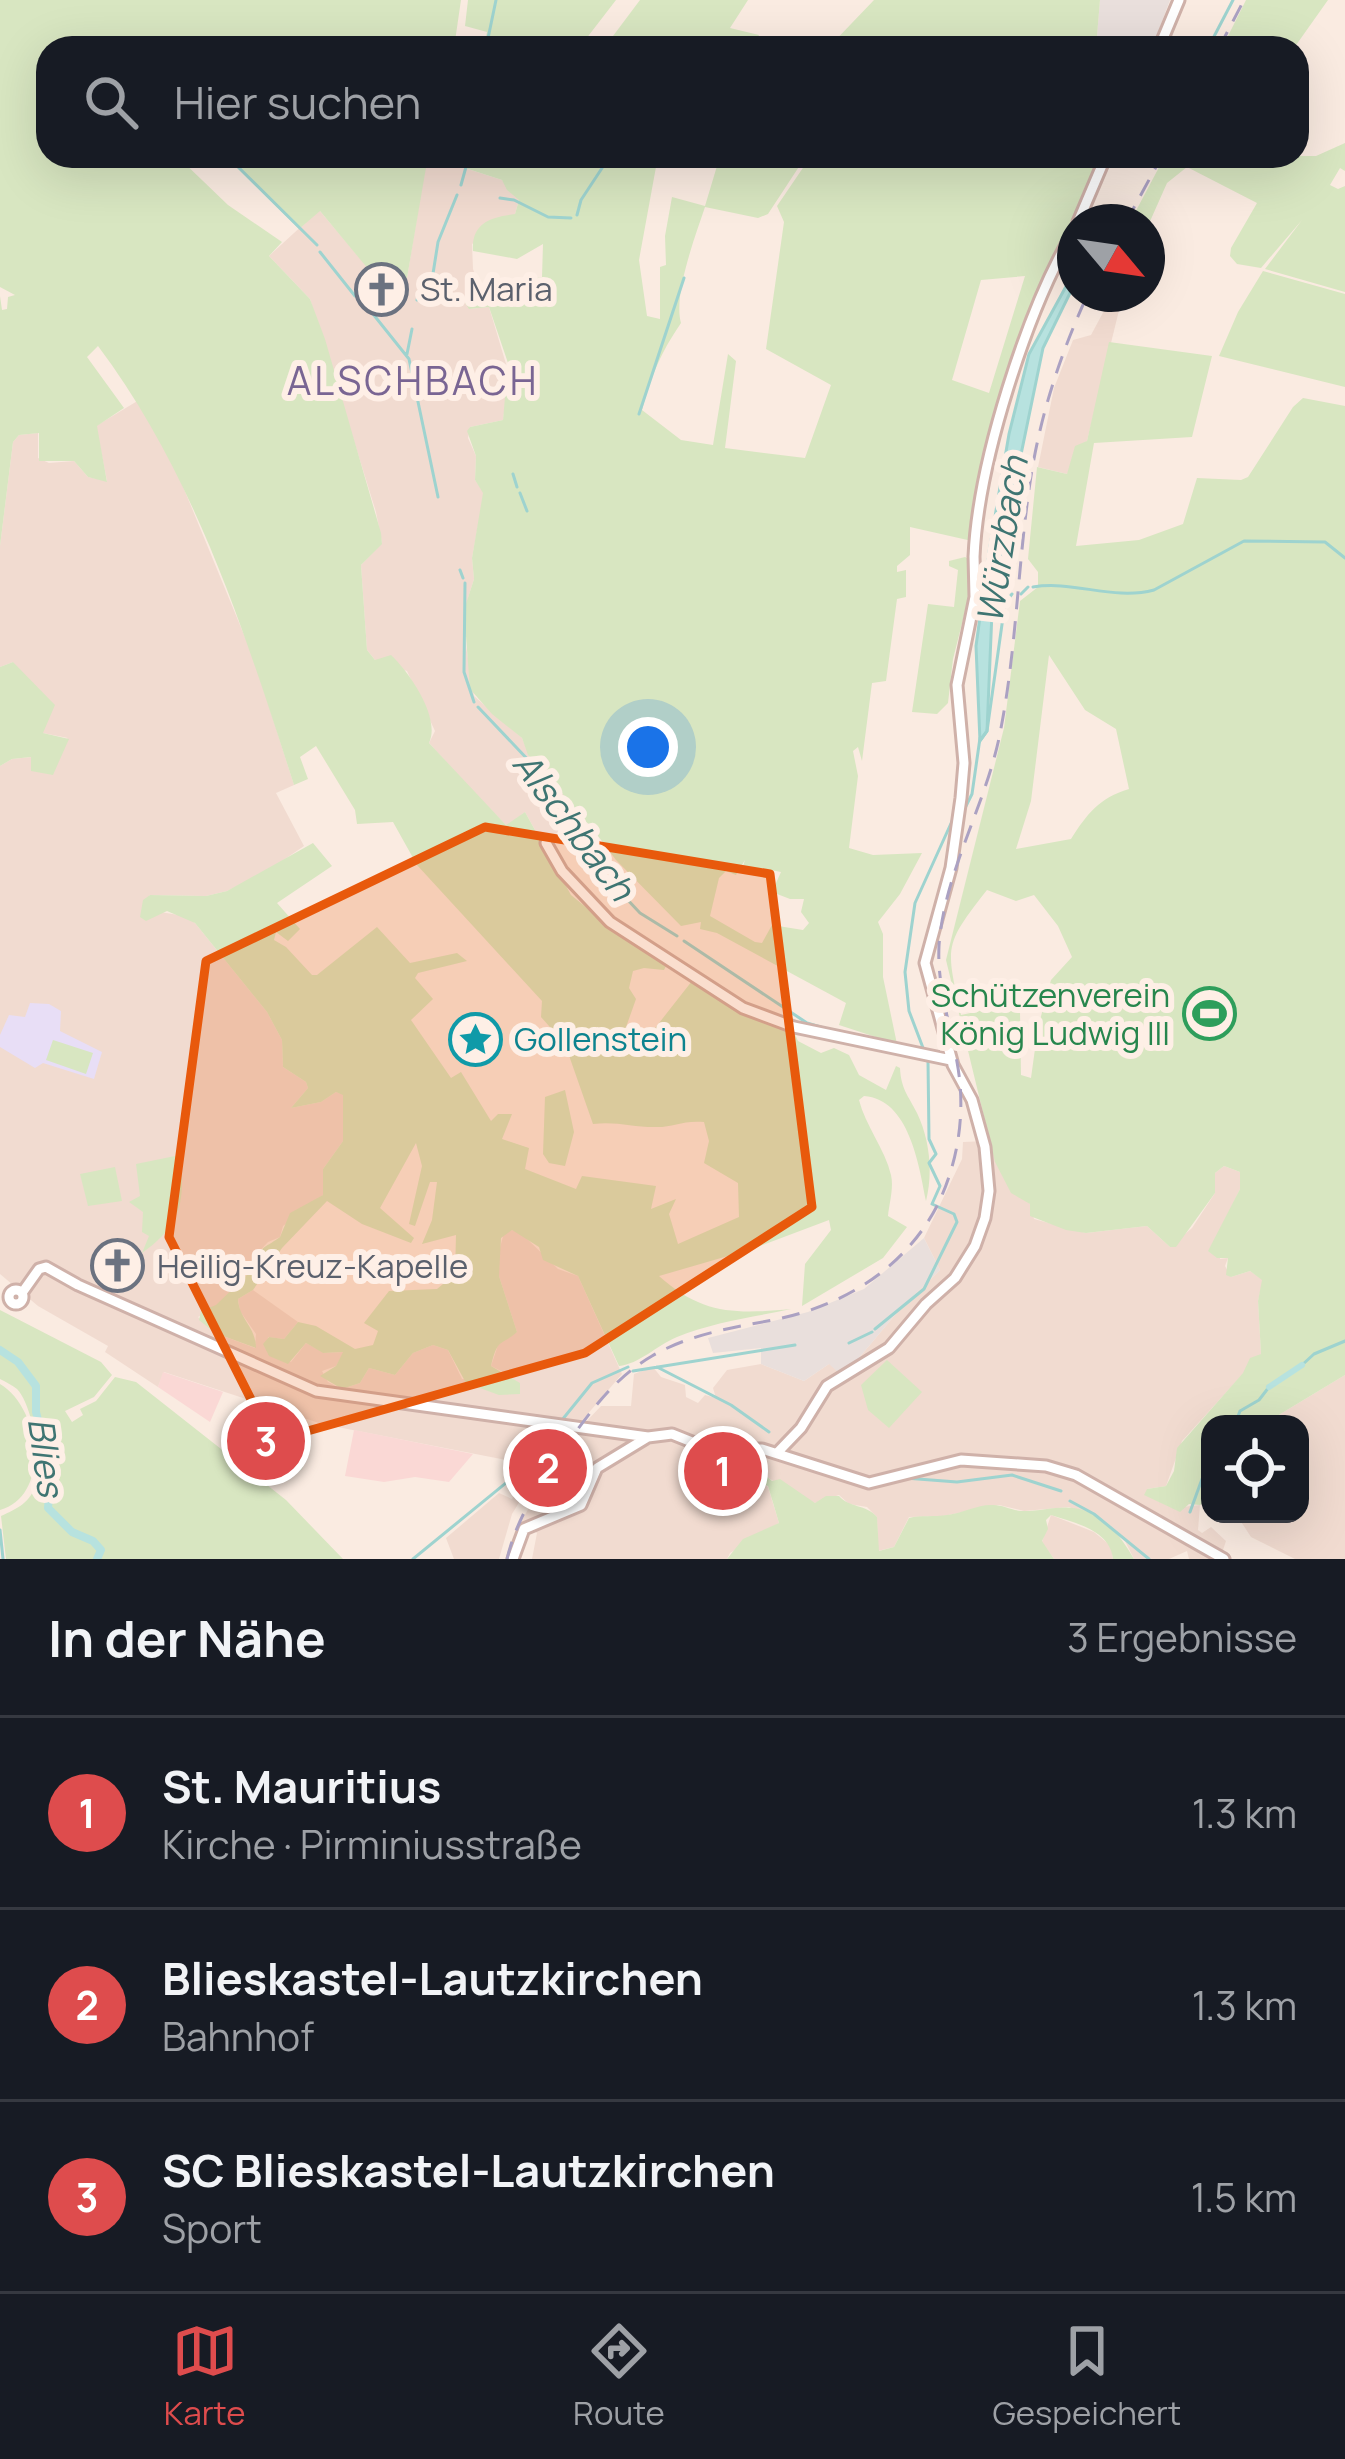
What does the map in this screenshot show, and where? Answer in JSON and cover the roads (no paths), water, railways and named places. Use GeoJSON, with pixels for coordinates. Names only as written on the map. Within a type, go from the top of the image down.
{"type":"FeatureCollection","features":[{"type":"Feature","properties":{"kind":"main road"},"geometry":{"type":"LineString","coordinates":[[1164,36],[1179,0]]}},
{"type":"Feature","properties":{"kind":"main road"},"geometry":{"type":"LineString","coordinates":[[1086,204],[1101,168]]}},
{"type":"Feature","properties":{"kind":"main road"},"geometry":{"type":"LineString","coordinates":[[782,1454],[827,1386],[893,1344],[965,1265],[982,1227],[987,1157],[979,1123],[951,1060],[925,963],[954,853],[964,763],[956,685],[975,597],[974,556],[985,487],[1017,362],[1057,259]]}},
{"type":"Feature","properties":{"kind":"main road"},"geometry":{"type":"LineString","coordinates":[[546,843],[588,902],[648,949],[768,1020],[951,1060]]}},
{"type":"Feature","properties":{"kind":"main road"},"geometry":{"type":"LineString","coordinates":[[5,1297],[22,1293],[43,1270],[316,1391],[565,1426],[632,1441]]}},
{"type":"Feature","properties":{"kind":"main road"},"geometry":{"type":"LineString","coordinates":[[513,1559],[527,1527],[580,1505],[597,1468],[632,1441],[665,1433],[709,1449],[757,1448],[782,1454],[869,1483],[950,1460],[1054,1468],[1076,1475],[1224,1559]]}},
{"type":"Feature","properties":{"kind":"water"},"geometry":{"type":"Polygon","coordinates":[[[1057,303],[1061,312],[1043,348],[999,561],[987,731],[980,741],[976,646],[988,559],[996,555],[989,552],[1009,434],[1029,354],[1057,303]]]}},
{"type":"Feature","properties":{"kind":"waterway"},"geometry":{"type":"LineString","coordinates":[[488,36],[496,0]]}},
{"type":"Feature","properties":{"kind":"waterway"},"geometry":{"type":"LineString","coordinates":[[1214,36],[1233,0]]}},
{"type":"Feature","properties":{"kind":"waterway"},"geometry":{"type":"LineString","coordinates":[[239,168],[317,245]]}},
{"type":"Feature","properties":{"kind":"waterway"},"geometry":{"type":"LineString","coordinates":[[461,185],[466,168]]}},
{"type":"Feature","properties":{"kind":"waterway"},"geometry":{"type":"LineString","coordinates":[[577,215],[602,168]]}},
{"type":"Feature","properties":{"kind":"waterway"},"geometry":{"type":"LineString","coordinates":[[422,281],[432,280],[438,242],[457,195]]}},
{"type":"Feature","properties":{"kind":"waterway"},"geometry":{"type":"LineString","coordinates":[[500,198],[548,217],[571,218]]}},
{"type":"Feature","properties":{"kind":"waterway"},"geometry":{"type":"LineString","coordinates":[[320,252],[355,296]]}},
{"type":"Feature","properties":{"kind":"waterway"},"geometry":{"type":"LineString","coordinates":[[639,414],[684,278]]}},
{"type":"Feature","properties":{"kind":"waterway"},"geometry":{"type":"LineString","coordinates":[[417,300],[421,286]]}},
{"type":"Feature","properties":{"kind":"waterway","name":"Alschbach"},"geometry":{"type":"LineString","coordinates":[[373,314],[409,359],[438,497]]}},
{"type":"Feature","properties":{"kind":"waterway"},"geometry":{"type":"LineString","coordinates":[[407,354],[412,329]]}},
{"type":"Feature","properties":{"kind":"waterway"},"geometry":{"type":"LineString","coordinates":[[513,474],[517,487]]}},
{"type":"Feature","properties":{"kind":"waterway"},"geometry":{"type":"LineString","coordinates":[[520,493],[527,511]]}},
{"type":"Feature","properties":{"kind":"waterway"},"geometry":{"type":"LineString","coordinates":[[1033,587],[1123,593],[1154,590],[1244,541],[1325,542],[1345,558]]}},
{"type":"Feature","properties":{"kind":"waterway","name":"Alschbach"},"geometry":{"type":"LineString","coordinates":[[460,570],[463,578]]}},
{"type":"Feature","properties":{"kind":"waterway","name":"Alschbach"},"geometry":{"type":"LineString","coordinates":[[465,583],[464,672],[474,702]]}},
{"type":"Feature","properties":{"kind":"waterway"},"geometry":{"type":"LineString","coordinates":[[1021,594],[1028,587]]}},
{"type":"Feature","properties":{"kind":"waterway"},"geometry":{"type":"LineString","coordinates":[[981,739],[987,731],[1005,603],[1012,594]]}},
{"type":"Feature","properties":{"kind":"waterway","name":"Alschbach"},"geometry":{"type":"LineString","coordinates":[[478,707],[551,784],[575,818],[595,865],[640,913],[677,936]]}},
{"type":"Feature","properties":{"kind":"waterway","name":"Würzbach"},"geometry":{"type":"LineString","coordinates":[[964,810],[972,794],[980,738]]}},
{"type":"Feature","properties":{"kind":"waterway","name":"Würzbach"},"geometry":{"type":"LineString","coordinates":[[875,1329],[924,1289],[957,1222],[954,1214],[932,1204],[940,1186],[929,1163],[936,1154],[929,1139],[928,1061],[909,1011],[905,972],[915,903],[953,819]]}},
{"type":"Feature","properties":{"kind":"waterway","name":"Alschbach"},"geometry":{"type":"LineString","coordinates":[[684,941],[807,1023],[834,1031]]}},
{"type":"Feature","properties":{"kind":"waterway","name":"Würzbach"},"geometry":{"type":"LineString","coordinates":[[849,1343],[872,1332]]}},
{"type":"Feature","properties":{"kind":"waterway"},"geometry":{"type":"LineString","coordinates":[[1302,1365],[1314,1354],[1345,1341]]}},
{"type":"Feature","properties":{"kind":"waterway","name":"Würzbach"},"geometry":{"type":"LineString","coordinates":[[633,1371],[795,1345]]}},
{"type":"Feature","properties":{"kind":"waterway","name":"Blies"},"geometry":{"type":"LineString","coordinates":[[0,1350],[18,1362],[36,1386],[36,1412],[51,1473],[48,1508],[72,1532],[93,1541],[101,1550],[97,1559]]}},
{"type":"Feature","properties":{"kind":"waterway"},"geometry":{"type":"LineString","coordinates":[[1269,1387],[1302,1365]]}},
{"type":"Feature","properties":{"kind":"waterway","name":"Würzbach"},"geometry":{"type":"LineString","coordinates":[[562,1420],[592,1383],[628,1367]]}},
{"type":"Feature","properties":{"kind":"waterway"},"geometry":{"type":"LineString","coordinates":[[657,1367],[731,1405],[769,1432]]}},
{"type":"Feature","properties":{"kind":"waterway"},"geometry":{"type":"LineString","coordinates":[[1238,1415],[1269,1387]]}},
{"type":"Feature","properties":{"kind":"waterway","name":"Würzbach"},"geometry":{"type":"LineString","coordinates":[[413,1559],[551,1446],[559,1430]]}},
{"type":"Feature","properties":{"kind":"waterway"},"geometry":{"type":"LineString","coordinates":[[905,1478],[957,1482],[1012,1475],[1061,1491]]}},
{"type":"Feature","properties":{"kind":"waterway"},"geometry":{"type":"LineString","coordinates":[[1190,1512],[1201,1482]]}},
{"type":"Feature","properties":{"kind":"waterway"},"geometry":{"type":"LineString","coordinates":[[1070,1501],[1094,1514],[1149,1559]]}},
{"type":"Feature","properties":{"kind":"waterway"},"geometry":{"type":"LineString","coordinates":[[0,1530],[3,1559]]}},
{"type":"Feature","properties":{"kind":"railway"},"geometry":{"type":"LineString","coordinates":[[1225,36],[1244,0]]}},
{"type":"Feature","properties":{"kind":"railway"},"geometry":{"type":"LineString","coordinates":[[1136,204],[1155,168]]}},
{"type":"Feature","properties":{"kind":"railway"},"geometry":{"type":"LineString","coordinates":[[507,1559],[523,1514],[547,1474],[593,1409],[626,1375],[681,1342],[799,1314],[847,1294],[890,1266],[938,1204],[956,1152],[961,1098],[940,976],[943,918],[995,756],[1040,429],[1081,312]]}},
{"type":"Feature","properties":{"kind":"place","name":"St. Maria"},"geometry":{"type":"Point","coordinates":[381,289]}},
{"type":"Feature","properties":{"kind":"place","name":"Schützenverein König Ludwig III"},"geometry":{"type":"Point","coordinates":[1209,1014]}},
{"type":"Feature","properties":{"kind":"place","name":"Gollenstein"},"geometry":{"type":"Point","coordinates":[475,1039]}},
{"type":"Feature","properties":{"kind":"place","name":"Heilig-Kreuz-Kapelle"},"geometry":{"type":"Point","coordinates":[118,1266]}},
{"type":"Feature","properties":{"kind":"place","name":"SC Blieskastel-Lautzkirchen"},"geometry":{"type":"Point","coordinates":[266,1441]}},
{"type":"Feature","properties":{"kind":"place","name":"Blieskastel-Lautzkirchen"},"geometry":{"type":"Point","coordinates":[548,1468]}},
{"type":"Feature","properties":{"kind":"place","name":"St. Mauritius"},"geometry":{"type":"Point","coordinates":[723,1471]}},
{"type":"Feature","properties":{"kind":"district","name":"ALSCHBACH"},"geometry":{"type":"Point","coordinates":[413,381]}}]}
